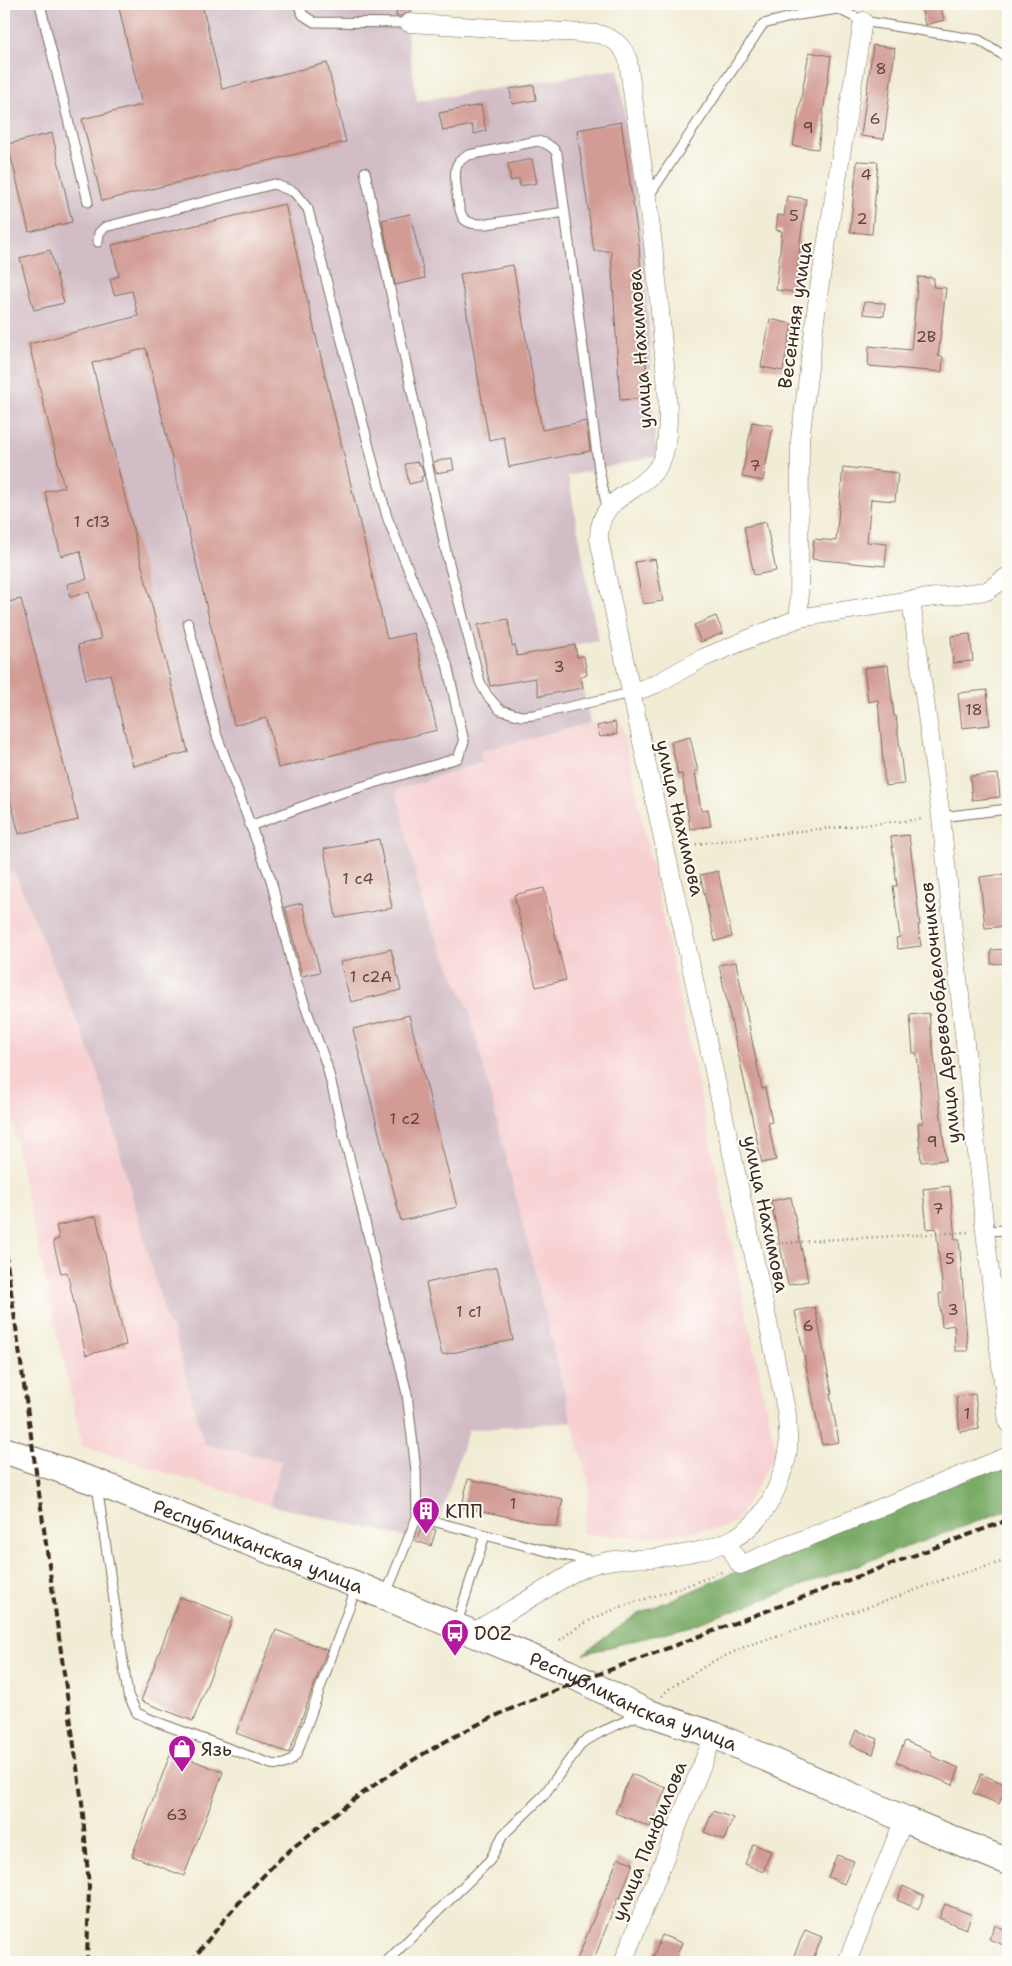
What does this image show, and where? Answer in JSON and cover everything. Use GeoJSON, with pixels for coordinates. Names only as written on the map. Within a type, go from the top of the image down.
{"type":"FeatureCollection","features":[{"type":"Feature","properties":{"kind":"main road","name":"Республиканская улица"},"geometry":{"type":"LineString","coordinates":[[4,1450],[96,1482],[385,1596],[568,1674],[646,1712],[714,1735],[1008,1862]]}},
{"type":"Feature","properties":{"kind":"street","name":"Весенняя улица"},"geometry":{"type":"LineString","coordinates":[[799,618],[800,440],[819,289],[863,21]]}},
{"type":"Feature","properties":{"kind":"street","name":"улица Нахимова"},"geometry":{"type":"LineString","coordinates":[[409,24],[599,34],[616,41],[628,60],[655,261],[664,352],[667,413],[666,445],[658,468],[651,476],[607,508],[599,528],[599,540],[630,693],[666,848],[787,1415],[787,1456],[777,1486],[769,1504],[743,1534],[727,1542],[679,1554],[604,1561],[571,1574],[464,1630]]}},
{"type":"Feature","properties":{"kind":"street"},"geometry":{"type":"LineString","coordinates":[[630,693],[656,684],[703,658],[799,618],[910,600],[988,591],[1008,576]]}},
{"type":"Feature","properties":{"kind":"street","name":"улица Деревообделочников"},"geometry":{"type":"LineString","coordinates":[[910,600],[941,817],[985,1231],[1008,1423]]}},
{"type":"Feature","properties":{"kind":"street"},"geometry":{"type":"LineString","coordinates":[[727,1542],[740,1565],[1008,1456]]}},
{"type":"Feature","properties":{"kind":"street","name":"улица Панфилова"},"geometry":{"type":"LineString","coordinates":[[623,1962],[714,1735]]}},
{"type":"Feature","properties":{"kind":"street"},"geometry":{"type":"LineString","coordinates":[[846,1962],[904,1818]]}},
{"type":"Feature","properties":{"kind":"lane"},"geometry":{"type":"LineString","coordinates":[[40,4],[88,202]]}},
{"type":"Feature","properties":{"kind":"lane"},"geometry":{"type":"LineString","coordinates":[[298,4],[304,16],[314,22],[409,24]]}},
{"type":"Feature","properties":{"kind":"lane"},"geometry":{"type":"LineString","coordinates":[[647,199],[764,24],[838,8],[863,21],[979,40],[1008,58]]}},
{"type":"Feature","properties":{"kind":"lane"},"geometry":{"type":"LineString","coordinates":[[565,212],[487,224],[469,222],[460,213],[456,166],[461,159],[469,155],[537,141],[546,143],[557,153],[565,212],[599,468],[607,508]]}},
{"type":"Feature","properties":{"kind":"lane"},"geometry":{"type":"LineString","coordinates":[[365,172],[446,556],[482,688],[500,710],[521,716],[534,715],[630,693]]}},
{"type":"Feature","properties":{"kind":"lane"},"geometry":{"type":"LineString","coordinates":[[98,242],[99,233],[104,227],[274,184],[294,192],[308,209],[387,517],[447,664],[464,742],[458,758],[334,795],[250,826]]}},
{"type":"Feature","properties":{"kind":"lane"},"geometry":{"type":"LineString","coordinates":[[188,623],[217,736],[271,880],[296,981],[328,1066],[407,1394],[416,1471],[417,1517],[385,1596]]}},
{"type":"Feature","properties":{"kind":"lane"},"geometry":{"type":"LineString","coordinates":[[941,817],[1008,809]]}},
{"type":"Feature","properties":{"kind":"lane"},"geometry":{"type":"LineString","coordinates":[[985,1231],[1008,1230]]}},
{"type":"Feature","properties":{"kind":"lane"},"geometry":{"type":"LineString","coordinates":[[96,1482],[128,1695],[137,1713],[157,1722],[271,1764],[287,1764],[293,1760],[357,1585]]}},
{"type":"Feature","properties":{"kind":"lane"},"geometry":{"type":"LineString","coordinates":[[417,1517],[575,1558],[604,1561]]}},
{"type":"Feature","properties":{"kind":"lane"},"geometry":{"type":"LineString","coordinates":[[464,1630],[485,1535]]}},
{"type":"Feature","properties":{"kind":"lane"},"geometry":{"type":"LineString","coordinates":[[386,1962],[490,1860],[503,1835],[543,1796],[582,1743],[601,1732],[646,1712]]}},
{"type":"Feature","properties":{"kind":"path"},"geometry":{"type":"LineString","coordinates":[[666,848],[791,832],[941,817]]}},
{"type":"Feature","properties":{"kind":"path"},"geometry":{"type":"LineString","coordinates":[[751,1247],[821,1240],[985,1231]]}},
{"type":"Feature","properties":{"kind":"path"},"geometry":{"type":"LineString","coordinates":[[646,1712],[676,1684],[712,1662],[749,1645],[886,1601],[950,1577],[1008,1560]]}},
{"type":"Feature","properties":{"kind":"path"},"geometry":{"type":"LineString","coordinates":[[560,1640],[567,1634],[610,1610],[676,1589],[740,1565]]}},
{"type":"Feature","properties":{"kind":"shaded area"},"geometry":{"type":"Polygon","coordinates":[[[4,4],[410,4],[407,34],[417,101],[618,69],[644,245],[656,456],[568,476],[598,640],[575,645],[577,657],[584,656],[587,675],[581,677],[590,723],[480,751],[482,763],[396,790],[425,912],[469,1009],[572,1422],[468,1430],[431,1546],[398,1535],[269,1505],[281,1461],[204,1444],[172,1325],[168,1326],[97,1069],[14,872],[4,874],[4,4]]]}},
{"type":"Feature","properties":{"kind":"shaded area"},"geometry":{"type":"Polygon","coordinates":[[[620,716],[776,1452],[736,1522],[720,1528],[643,1538],[582,1534],[590,1487],[469,1009],[425,912],[396,790],[482,764],[480,751],[620,716]]]}},
{"type":"Feature","properties":{"kind":"shaded area"},"geometry":{"type":"Polygon","coordinates":[[[13,871],[97,1069],[168,1326],[172,1325],[281,1461],[269,1505],[82,1446],[19,1160],[4,1071],[4,874],[13,871]]]}},
{"type":"Feature","properties":{"kind":"green space"},"geometry":{"type":"Polygon","coordinates":[[[1008,1453],[1008,1510],[691,1626],[583,1654],[634,1616],[1008,1453]]]}},
{"type":"Feature","properties":{"kind":"building"},"geometry":{"type":"Polygon","coordinates":[[[118,4],[202,4],[222,89],[327,63],[346,142],[102,201],[82,119],[142,105],[118,4]]]}},
{"type":"Feature","properties":{"kind":"building"},"geometry":{"type":"Polygon","coordinates":[[[397,4],[410,4],[410,12],[396,16],[397,4]]]}},
{"type":"Feature","properties":{"kind":"building"},"geometry":{"type":"Polygon","coordinates":[[[940,4],[944,20],[925,25],[921,7],[940,4]]]}},
{"type":"Feature","properties":{"kind":"building"},"geometry":{"type":"Polygon","coordinates":[[[873,45],[895,48],[884,139],[861,136],[873,45]]]}},
{"type":"Feature","properties":{"kind":"building"},"geometry":{"type":"Polygon","coordinates":[[[809,52],[831,56],[818,149],[793,146],[809,52]]]}},
{"type":"Feature","properties":{"kind":"building"},"geometry":{"type":"Polygon","coordinates":[[[534,85],[536,100],[512,104],[510,89],[534,85]]]}},
{"type":"Feature","properties":{"kind":"building"},"geometry":{"type":"Polygon","coordinates":[[[481,105],[486,131],[474,134],[472,125],[443,131],[439,113],[481,105]]]}},
{"type":"Feature","properties":{"kind":"building"},"geometry":{"type":"Polygon","coordinates":[[[621,122],[639,245],[648,398],[620,400],[611,251],[594,251],[577,130],[621,122]]]}},
{"type":"Feature","properties":{"kind":"building"},"geometry":{"type":"Polygon","coordinates":[[[52,133],[72,222],[29,232],[8,144],[52,133]]]}},
{"type":"Feature","properties":{"kind":"building"},"geometry":{"type":"Polygon","coordinates":[[[532,159],[537,183],[520,186],[519,179],[511,181],[508,164],[532,159]]]}},
{"type":"Feature","properties":{"kind":"building"},"geometry":{"type":"Polygon","coordinates":[[[857,161],[878,162],[872,234],[850,232],[857,161]]]}},
{"type":"Feature","properties":{"kind":"building"},"geometry":{"type":"Polygon","coordinates":[[[787,196],[806,199],[796,292],[776,290],[782,231],[776,230],[778,215],[784,216],[787,196]]]}},
{"type":"Feature","properties":{"kind":"building"},"geometry":{"type":"Polygon","coordinates":[[[285,204],[387,639],[414,633],[437,730],[278,768],[267,718],[234,725],[146,348],[92,363],[188,752],[133,766],[110,674],[86,679],[78,645],[101,639],[89,592],[70,597],[67,584],[87,579],[80,551],[61,556],[45,492],[64,487],[29,344],[138,316],[132,291],[114,295],[110,279],[119,276],[112,245],[285,204]]]}},
{"type":"Feature","properties":{"kind":"building"},"geometry":{"type":"Polygon","coordinates":[[[410,214],[425,278],[395,285],[382,220],[410,214]]]}},
{"type":"Feature","properties":{"kind":"building"},"geometry":{"type":"Polygon","coordinates":[[[50,250],[64,303],[34,310],[20,258],[50,250]]]}},
{"type":"Feature","properties":{"kind":"building"},"geometry":{"type":"Polygon","coordinates":[[[513,265],[542,430],[586,421],[590,451],[509,467],[504,437],[489,440],[460,274],[513,265]]]}},
{"type":"Feature","properties":{"kind":"building"},"geometry":{"type":"Polygon","coordinates":[[[918,277],[934,278],[933,287],[946,288],[938,356],[943,357],[942,372],[868,366],[869,346],[911,350],[918,277]]]}},
{"type":"Feature","properties":{"kind":"building"},"geometry":{"type":"Polygon","coordinates":[[[864,302],[885,303],[884,316],[863,314],[864,302]]]}},
{"type":"Feature","properties":{"kind":"building"},"geometry":{"type":"Polygon","coordinates":[[[770,319],[792,324],[783,371],[761,367],[770,319]]]}},
{"type":"Feature","properties":{"kind":"building"},"geometry":{"type":"Polygon","coordinates":[[[752,422],[773,426],[763,481],[742,477],[752,422]]]}},
{"type":"Feature","properties":{"kind":"building"},"geometry":{"type":"Polygon","coordinates":[[[452,458],[454,470],[436,473],[433,462],[452,458]]]}},
{"type":"Feature","properties":{"kind":"building"},"geometry":{"type":"Polygon","coordinates":[[[418,462],[421,465],[424,476],[421,477],[422,481],[409,484],[405,464],[418,462]]]}},
{"type":"Feature","properties":{"kind":"building"},"geometry":{"type":"Polygon","coordinates":[[[843,467],[898,473],[895,501],[871,499],[867,542],[887,544],[885,566],[812,559],[814,539],[836,541],[843,467]]]}},
{"type":"Feature","properties":{"kind":"building"},"geometry":{"type":"Polygon","coordinates":[[[766,522],[776,571],[754,575],[744,527],[766,522]]]}},
{"type":"Feature","properties":{"kind":"building"},"geometry":{"type":"Polygon","coordinates":[[[655,559],[663,601],[643,604],[635,562],[655,559]]]}},
{"type":"Feature","properties":{"kind":"building"},"geometry":{"type":"Polygon","coordinates":[[[21,599],[78,820],[19,834],[4,774],[4,603],[21,599]]]}},
{"type":"Feature","properties":{"kind":"building"},"geometry":{"type":"Polygon","coordinates":[[[716,616],[723,633],[701,642],[694,625],[716,616]]]}},
{"type":"Feature","properties":{"kind":"building"},"geometry":{"type":"Polygon","coordinates":[[[508,619],[512,646],[515,645],[517,656],[575,645],[577,657],[584,656],[587,675],[581,677],[583,688],[539,696],[535,678],[490,686],[478,625],[508,619]]]}},
{"type":"Feature","properties":{"kind":"building"},"geometry":{"type":"Polygon","coordinates":[[[970,634],[973,661],[953,663],[951,636],[970,634]]]}},
{"type":"Feature","properties":{"kind":"building"},"geometry":{"type":"Polygon","coordinates":[[[888,665],[904,784],[885,786],[878,700],[868,702],[864,668],[888,665]]]}},
{"type":"Feature","properties":{"kind":"building"},"geometry":{"type":"Polygon","coordinates":[[[987,690],[990,725],[962,728],[958,693],[987,690]]]}},
{"type":"Feature","properties":{"kind":"building"},"geometry":{"type":"Polygon","coordinates":[[[615,722],[617,734],[600,737],[597,726],[615,722]]]}},
{"type":"Feature","properties":{"kind":"building"},"geometry":{"type":"Polygon","coordinates":[[[690,737],[698,771],[695,771],[701,811],[708,809],[711,826],[690,829],[682,774],[678,775],[671,742],[690,737]]]}},
{"type":"Feature","properties":{"kind":"building"},"geometry":{"type":"Polygon","coordinates":[[[998,774],[1000,797],[972,800],[970,776],[998,774]]]}},
{"type":"Feature","properties":{"kind":"building"},"geometry":{"type":"Polygon","coordinates":[[[909,835],[921,946],[898,949],[896,938],[900,937],[893,886],[897,886],[891,837],[909,835]]]}},
{"type":"Feature","properties":{"kind":"building"},"geometry":{"type":"Polygon","coordinates":[[[379,839],[392,908],[336,918],[324,849],[379,839]]]}},
{"type":"Feature","properties":{"kind":"building"},"geometry":{"type":"Polygon","coordinates":[[[718,871],[732,937],[715,941],[700,875],[718,871]]]}},
{"type":"Feature","properties":{"kind":"building"},"geometry":{"type":"Polygon","coordinates":[[[1005,874],[1008,926],[985,928],[980,877],[1005,874]]]}},
{"type":"Feature","properties":{"kind":"building"},"geometry":{"type":"Polygon","coordinates":[[[544,888],[566,980],[536,987],[514,895],[544,888]]]}},
{"type":"Feature","properties":{"kind":"building"},"geometry":{"type":"Polygon","coordinates":[[[302,903],[320,972],[302,976],[285,907],[302,903]]]}},
{"type":"Feature","properties":{"kind":"building"},"geometry":{"type":"Polygon","coordinates":[[[391,949],[401,990],[351,1002],[340,962],[391,949]]]}},
{"type":"Feature","properties":{"kind":"building"},"geometry":{"type":"Polygon","coordinates":[[[1008,949],[1008,963],[991,964],[991,950],[1008,949]]]}},
{"type":"Feature","properties":{"kind":"building"},"geometry":{"type":"Polygon","coordinates":[[[736,962],[762,1089],[765,1088],[772,1122],[768,1123],[776,1160],[762,1163],[719,965],[736,962]]]}},
{"type":"Feature","properties":{"kind":"building"},"geometry":{"type":"Polygon","coordinates":[[[929,1013],[946,1160],[921,1162],[918,1123],[923,1123],[917,1053],[913,1053],[910,1015],[929,1013]]]}},
{"type":"Feature","properties":{"kind":"building"},"geometry":{"type":"Polygon","coordinates":[[[409,1015],[457,1207],[401,1221],[353,1029],[409,1015]]]}},
{"type":"Feature","properties":{"kind":"building"},"geometry":{"type":"Polygon","coordinates":[[[950,1186],[955,1239],[959,1239],[968,1351],[955,1351],[954,1325],[942,1327],[939,1294],[943,1293],[936,1228],[927,1229],[923,1189],[950,1186]]]}},
{"type":"Feature","properties":{"kind":"building"},"geometry":{"type":"Polygon","coordinates":[[[791,1197],[808,1281],[788,1285],[771,1201],[791,1197]]]}},
{"type":"Feature","properties":{"kind":"building"},"geometry":{"type":"Polygon","coordinates":[[[96,1216],[126,1345],[86,1355],[67,1272],[61,1273],[53,1241],[59,1239],[56,1226],[96,1216]]]}},
{"type":"Feature","properties":{"kind":"building"},"geometry":{"type":"Polygon","coordinates":[[[497,1267],[513,1340],[442,1355],[426,1283],[497,1267]]]}},
{"type":"Feature","properties":{"kind":"building"},"geometry":{"type":"Polygon","coordinates":[[[815,1307],[832,1394],[830,1394],[839,1442],[822,1445],[795,1311],[815,1307]]]}},
{"type":"Feature","properties":{"kind":"building"},"geometry":{"type":"Polygon","coordinates":[[[975,1394],[979,1429],[960,1432],[956,1397],[975,1394]]]}},
{"type":"Feature","properties":{"kind":"building"},"geometry":{"type":"Polygon","coordinates":[[[468,1479],[563,1499],[557,1527],[462,1507],[468,1479]]]}},
{"type":"Feature","properties":{"kind":"building","name":"КПП"},"geometry":{"type":"Polygon","coordinates":[[[422,1525],[436,1530],[431,1546],[416,1541],[422,1525]]]}},
{"type":"Feature","properties":{"kind":"building"},"geometry":{"type":"Polygon","coordinates":[[[180,1597],[233,1617],[193,1721],[141,1701],[180,1597]]]}},
{"type":"Feature","properties":{"kind":"building"},"geometry":{"type":"Polygon","coordinates":[[[276,1630],[327,1650],[289,1753],[236,1733],[276,1630]]]}},
{"type":"Feature","properties":{"kind":"building"},"geometry":{"type":"Polygon","coordinates":[[[856,1730],[878,1739],[873,1754],[850,1745],[856,1730]]]}},
{"type":"Feature","properties":{"kind":"building"},"geometry":{"type":"Polygon","coordinates":[[[905,1741],[932,1752],[931,1756],[959,1768],[953,1785],[896,1762],[905,1741]]]}},
{"type":"Feature","properties":{"kind":"building"},"geometry":{"type":"Polygon","coordinates":[[[171,1752],[223,1772],[184,1876],[132,1856],[171,1752]]]}},
{"type":"Feature","properties":{"kind":"building"},"geometry":{"type":"Polygon","coordinates":[[[631,1774],[666,1788],[650,1827],[615,1813],[631,1774]]]}},
{"type":"Feature","properties":{"kind":"building"},"geometry":{"type":"Polygon","coordinates":[[[981,1774],[1007,1785],[999,1804],[973,1793],[981,1774]]]}},
{"type":"Feature","properties":{"kind":"building"},"geometry":{"type":"Polygon","coordinates":[[[713,1811],[733,1818],[724,1840],[704,1832],[713,1811]]]}},
{"type":"Feature","properties":{"kind":"building"},"geometry":{"type":"Polygon","coordinates":[[[753,1844],[771,1851],[763,1872],[745,1864],[753,1844]]]}},
{"type":"Feature","properties":{"kind":"building"},"geometry":{"type":"Polygon","coordinates":[[[837,1855],[854,1861],[844,1884],[828,1877],[837,1855]]]}},
{"type":"Feature","properties":{"kind":"building"},"geometry":{"type":"Polygon","coordinates":[[[618,1858],[633,1863],[620,1898],[618,1897],[593,1962],[576,1962],[618,1858]]]}},
{"type":"Feature","properties":{"kind":"building"},"geometry":{"type":"Polygon","coordinates":[[[903,1886],[924,1896],[918,1909],[897,1900],[903,1886]]]}},
{"type":"Feature","properties":{"kind":"building"},"geometry":{"type":"Polygon","coordinates":[[[945,1904],[972,1915],[966,1929],[939,1918],[945,1904]]]}},
{"type":"Feature","properties":{"kind":"building"},"geometry":{"type":"Polygon","coordinates":[[[995,1925],[1008,1931],[1008,1947],[989,1939],[995,1925]]]}},
{"type":"Feature","properties":{"kind":"building"},"geometry":{"type":"Polygon","coordinates":[[[805,1930],[822,1937],[812,1962],[803,1962],[793,1958],[805,1930]]]}},
{"type":"Feature","properties":{"kind":"building"},"geometry":{"type":"Polygon","coordinates":[[[662,1935],[682,1943],[674,1962],[651,1962],[662,1935]]]}},
{"type":"Feature","properties":{"kind":"railway"},"geometry":{"type":"LineString","coordinates":[[4,1241],[82,1803],[89,1887],[87,1962]]}},
{"type":"Feature","properties":{"kind":"railway"},"geometry":{"type":"LineString","coordinates":[[191,1962],[244,1897],[288,1852],[374,1786],[457,1735],[546,1694],[1008,1520]]}},
{"type":"Feature","properties":{"kind":"place","name":"КПП"},"geometry":{"type":"Point","coordinates":[426,1535]}},
{"type":"Feature","properties":{"kind":"place","name":"DOZ"},"geometry":{"type":"Point","coordinates":[455,1657]}},
{"type":"Feature","properties":{"kind":"place","name":"Язь"},"geometry":{"type":"Point","coordinates":[182,1773]}}]}
